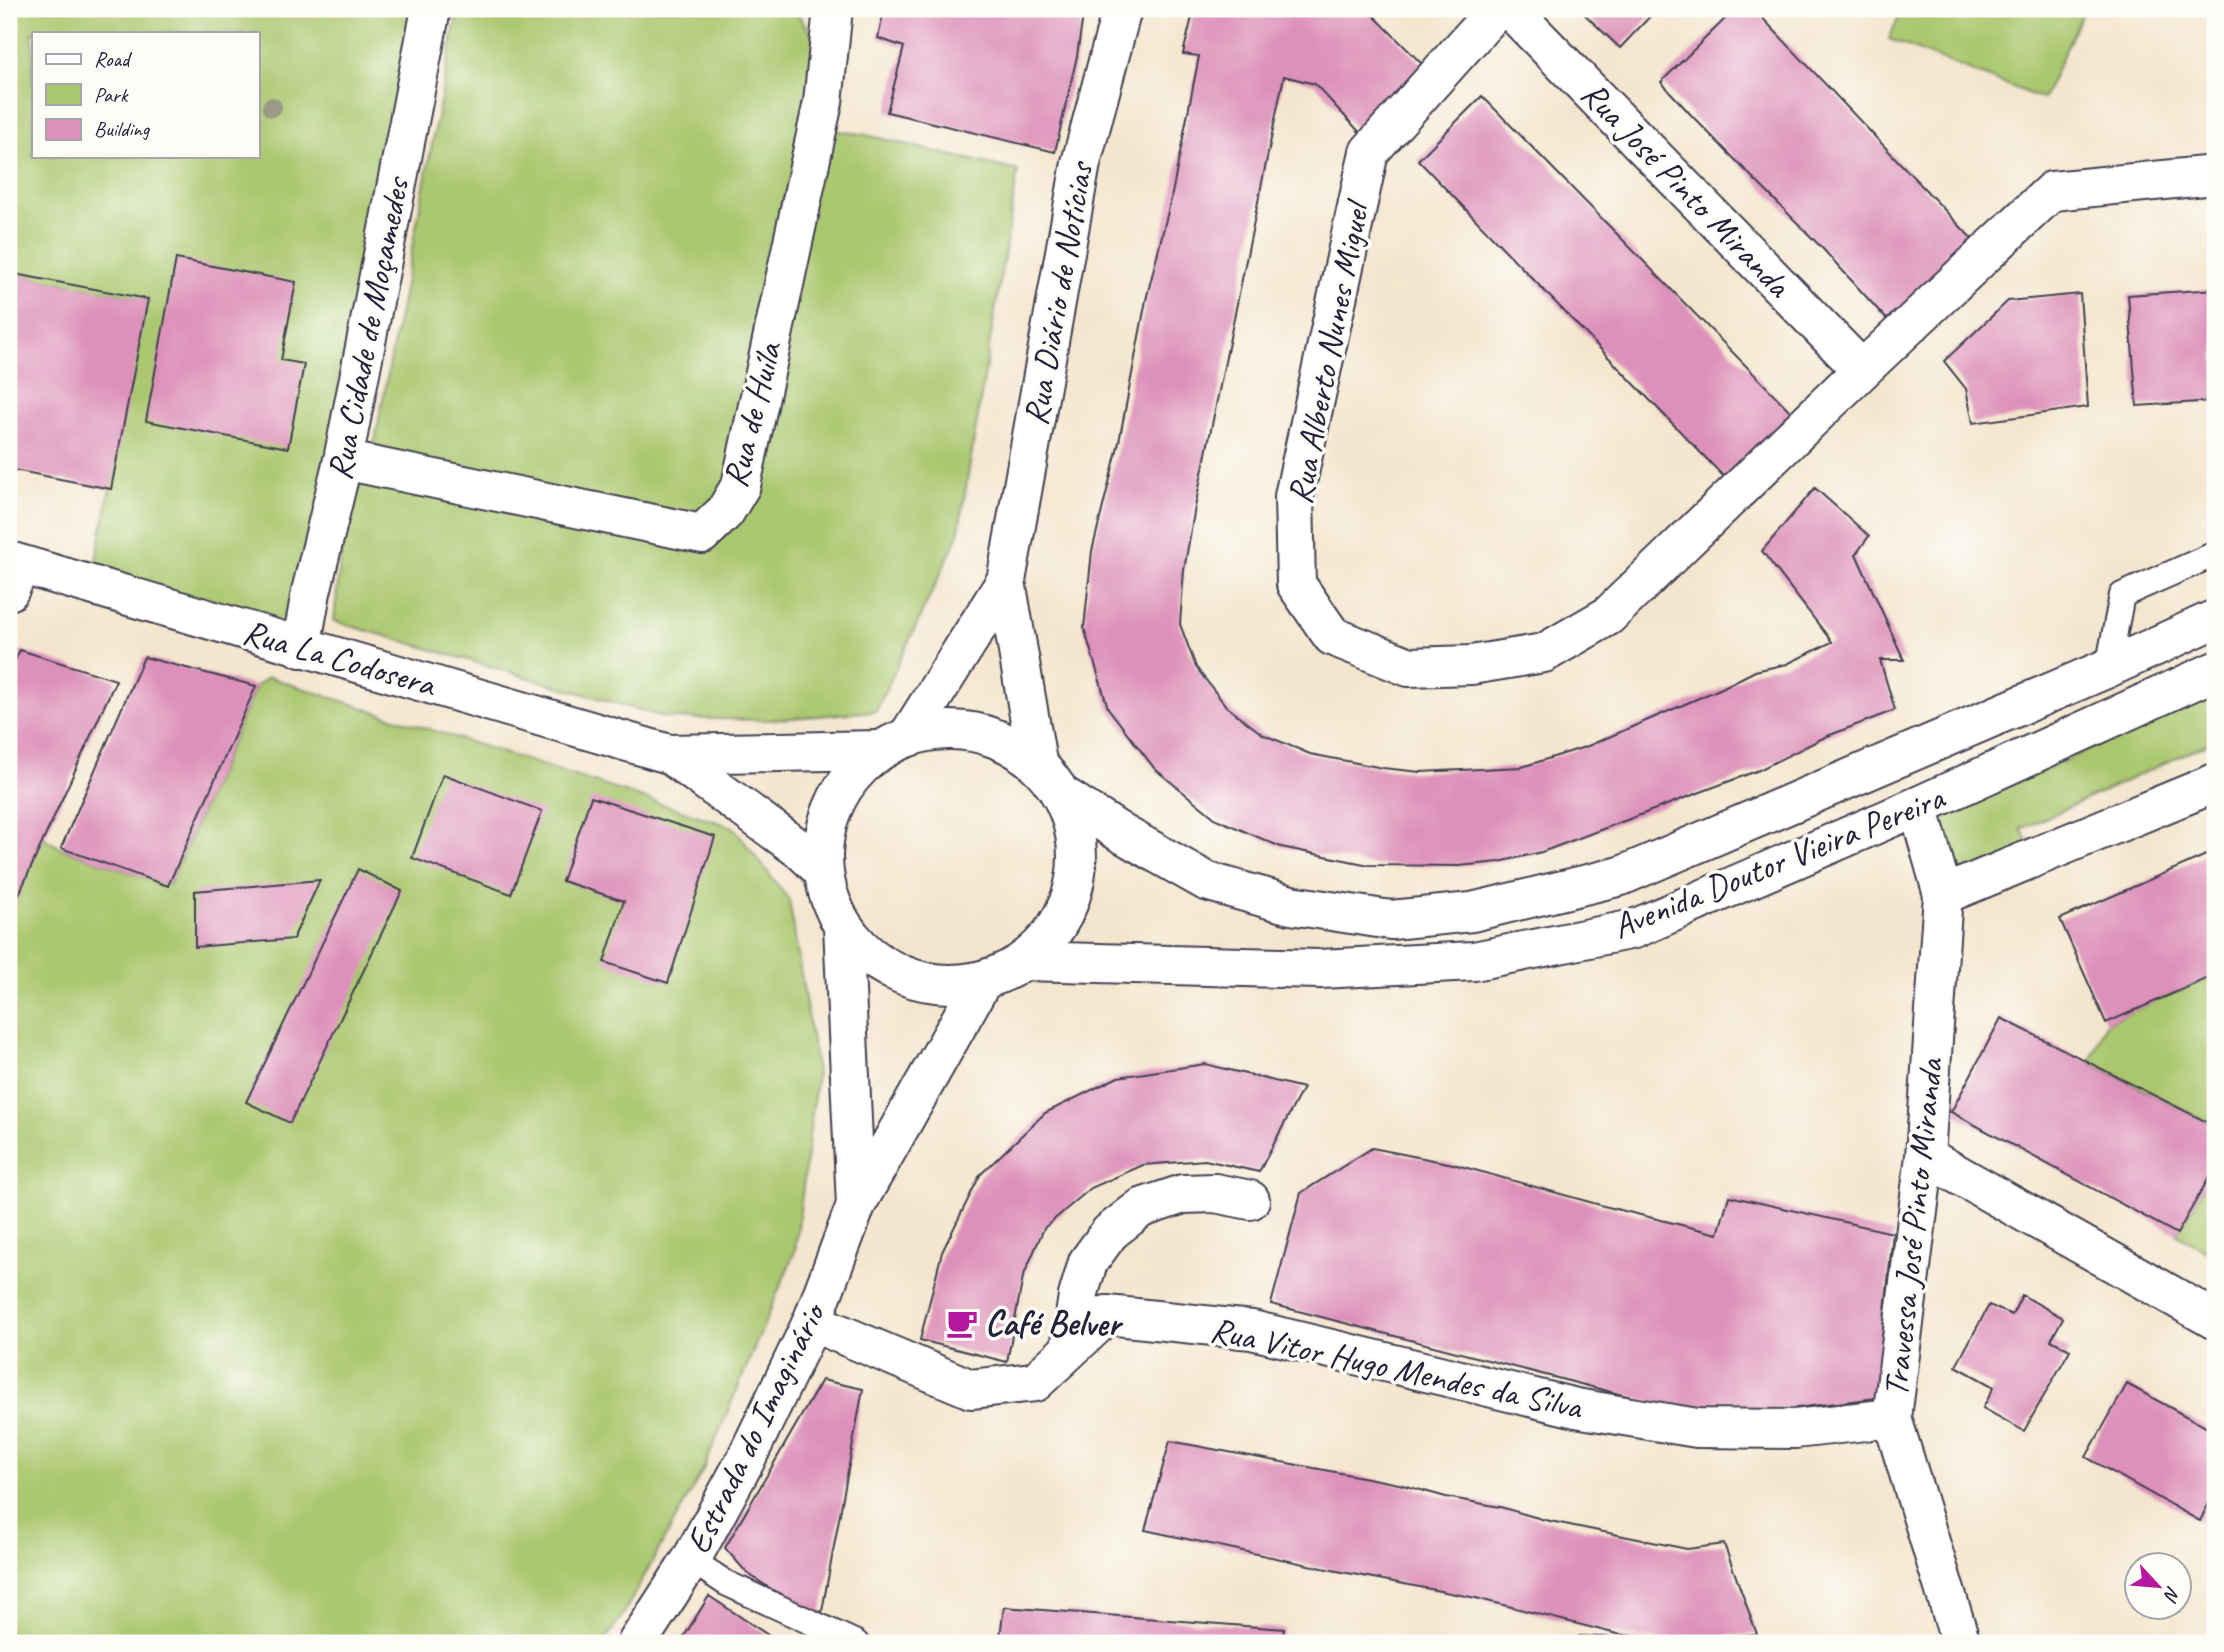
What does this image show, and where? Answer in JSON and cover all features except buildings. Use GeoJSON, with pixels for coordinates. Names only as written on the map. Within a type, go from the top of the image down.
{"type":"FeatureCollection","features":[{"type":"Feature","properties":{"kind":"street","name":"Rua Cidade de Moçamedes"},"geometry":{"type":"LineString","coordinates":[[301,648],[311,592],[343,460],[431,9]]}},
{"type":"Feature","properties":{"kind":"street","name":"Rua de Huíla"},"geometry":{"type":"LineString","coordinates":[[343,460],[702,534],[724,512],[741,485],[823,102],[833,9]]}},
{"type":"Feature","properties":{"kind":"street","name":"Rua Diário de Notícias"},"geometry":{"type":"LineString","coordinates":[[1006,581],[1081,163],[1122,9]]}},
{"type":"Feature","properties":{"kind":"street","name":"Rua Alberto Nunes Miguel"},"geometry":{"type":"LineString","coordinates":[[1497,9],[1370,152],[1294,496],[1296,584],[1332,636],[1409,667],[1471,665],[1544,653],[1608,616],[2052,191],[2215,175]]}},
{"type":"Feature","properties":{"kind":"street","name":"Rua José Pinto Miranda"},"geometry":{"type":"LineString","coordinates":[[1510,9],[1862,370]]}},
{"type":"Feature","properties":{"kind":"street","name":"Rua La Codosera"},"geometry":{"type":"LineString","coordinates":[[13,572],[301,648],[669,754],[894,743],[943,729],[977,731],[1008,743],[1037,762]]}},
{"type":"Feature","properties":{"kind":"street"},"geometry":{"type":"LineString","coordinates":[[1006,581],[1037,762],[1062,795],[1075,830],[1077,867],[1069,903],[1051,935],[1024,961],[983,980],[952,984],[920,981],[890,970],[863,951],[843,926],[830,900],[823,871],[824,836],[834,802],[853,773],[894,743],[1006,581]]}},
{"type":"Feature","properties":{"kind":"street","name":"Avenida Doutor Vieira Pereira"},"geometry":{"type":"LineString","coordinates":[[1062,795],[1121,833],[1206,881],[1291,905],[1391,920],[1472,912],[1621,876],[2108,668],[2215,619]]}},
{"type":"Feature","properties":{"kind":"street","name":"Avenida Doutor Vieira Pereira"},"geometry":{"type":"LineString","coordinates":[[1024,961],[1320,968],[1474,961],[1634,929],[1918,806],[2215,671]]}},
{"type":"Feature","properties":{"kind":"street","name":"Rua La Codosera"},"geometry":{"type":"LineString","coordinates":[[669,754],[802,850],[823,871]]}},
{"type":"Feature","properties":{"kind":"street"},"geometry":{"type":"LineString","coordinates":[[1943,895],[2215,783]]}},
{"type":"Feature","properties":{"kind":"street","name":"Travessa José Pinto Miranda"},"geometry":{"type":"LineString","coordinates":[[1918,806],[1943,895],[1925,1156],[1892,1418],[1961,1643]]}},
{"type":"Feature","properties":{"kind":"street"},"geometry":{"type":"LineString","coordinates":[[843,926],[856,1205]]}},
{"type":"Feature","properties":{"kind":"street"},"geometry":{"type":"LineString","coordinates":[[856,1205],[983,980]]}},
{"type":"Feature","properties":{"kind":"street"},"geometry":{"type":"LineString","coordinates":[[1925,1156],[2215,1320]]}},
{"type":"Feature","properties":{"kind":"street"},"geometry":{"type":"LineString","coordinates":[[1070,1348],[1078,1296],[1088,1262],[1110,1232],[1141,1208],[1183,1194],[1214,1193],[1250,1200]]}},
{"type":"Feature","properties":{"kind":"street","name":"Estrada do Imaginário"},"geometry":{"type":"LineString","coordinates":[[637,1643],[691,1560],[745,1461],[812,1322],[856,1205]]}},
{"type":"Feature","properties":{"kind":"street","name":"Rua Vitor Hugo Mendes da Silva"},"geometry":{"type":"LineString","coordinates":[[812,1322],[971,1389],[1035,1382],[1107,1315],[1252,1330],[1576,1408],[1696,1428],[1796,1429],[1892,1418]]}},
{"type":"Feature","properties":{"kind":"lane"},"geometry":{"type":"LineString","coordinates":[[2108,668],[2122,595],[2215,554]]}},
{"type":"Feature","properties":{"kind":"lane"},"geometry":{"type":"LineString","coordinates":[[691,1560],[726,1583],[856,1643]]}},
{"type":"Feature","properties":{"kind":"green space"},"geometry":{"type":"Polygon","coordinates":[[[9,9],[431,9],[301,648],[91,586],[147,299],[9,273],[9,9]]]}},
{"type":"Feature","properties":{"kind":"green space"},"geometry":{"type":"Polygon","coordinates":[[[458,9],[771,9],[798,15],[817,41],[807,126],[866,135],[1018,171],[958,536],[876,711],[768,720],[667,718],[334,621],[343,532],[373,451],[458,9]]]}},
{"type":"Feature","properties":{"kind":"green space"},"geometry":{"type":"Polygon","coordinates":[[[1902,9],[2075,9],[2083,12],[2043,99],[1889,39],[1902,9]]]}},
{"type":"Feature","properties":{"kind":"green space"},"geometry":{"type":"Polygon","coordinates":[[[268,677],[733,827],[789,900],[817,1073],[795,1251],[704,1468],[621,1618],[603,1643],[9,1643],[9,916],[43,837],[61,848],[169,886],[256,686],[268,677]]]}},
{"type":"Feature","properties":{"kind":"green space"},"geometry":{"type":"Polygon","coordinates":[[[2215,693],[2215,740],[2021,829],[2032,848],[1957,878],[1931,821],[2215,693]]]}},
{"type":"Feature","properties":{"kind":"green space"},"geometry":{"type":"Polygon","coordinates":[[[2215,975],[2215,1126],[2090,1062],[2106,1023],[2215,975]]]}},
{"type":"Feature","properties":{"kind":"green space"},"geometry":{"type":"Polygon","coordinates":[[[2215,1167],[2215,1256],[2177,1234],[2215,1167]]]}},
{"type":"Feature","properties":{"kind":"place","name":"Café Belver"},"geometry":{"type":"Point","coordinates":[962,1323]}}]}
